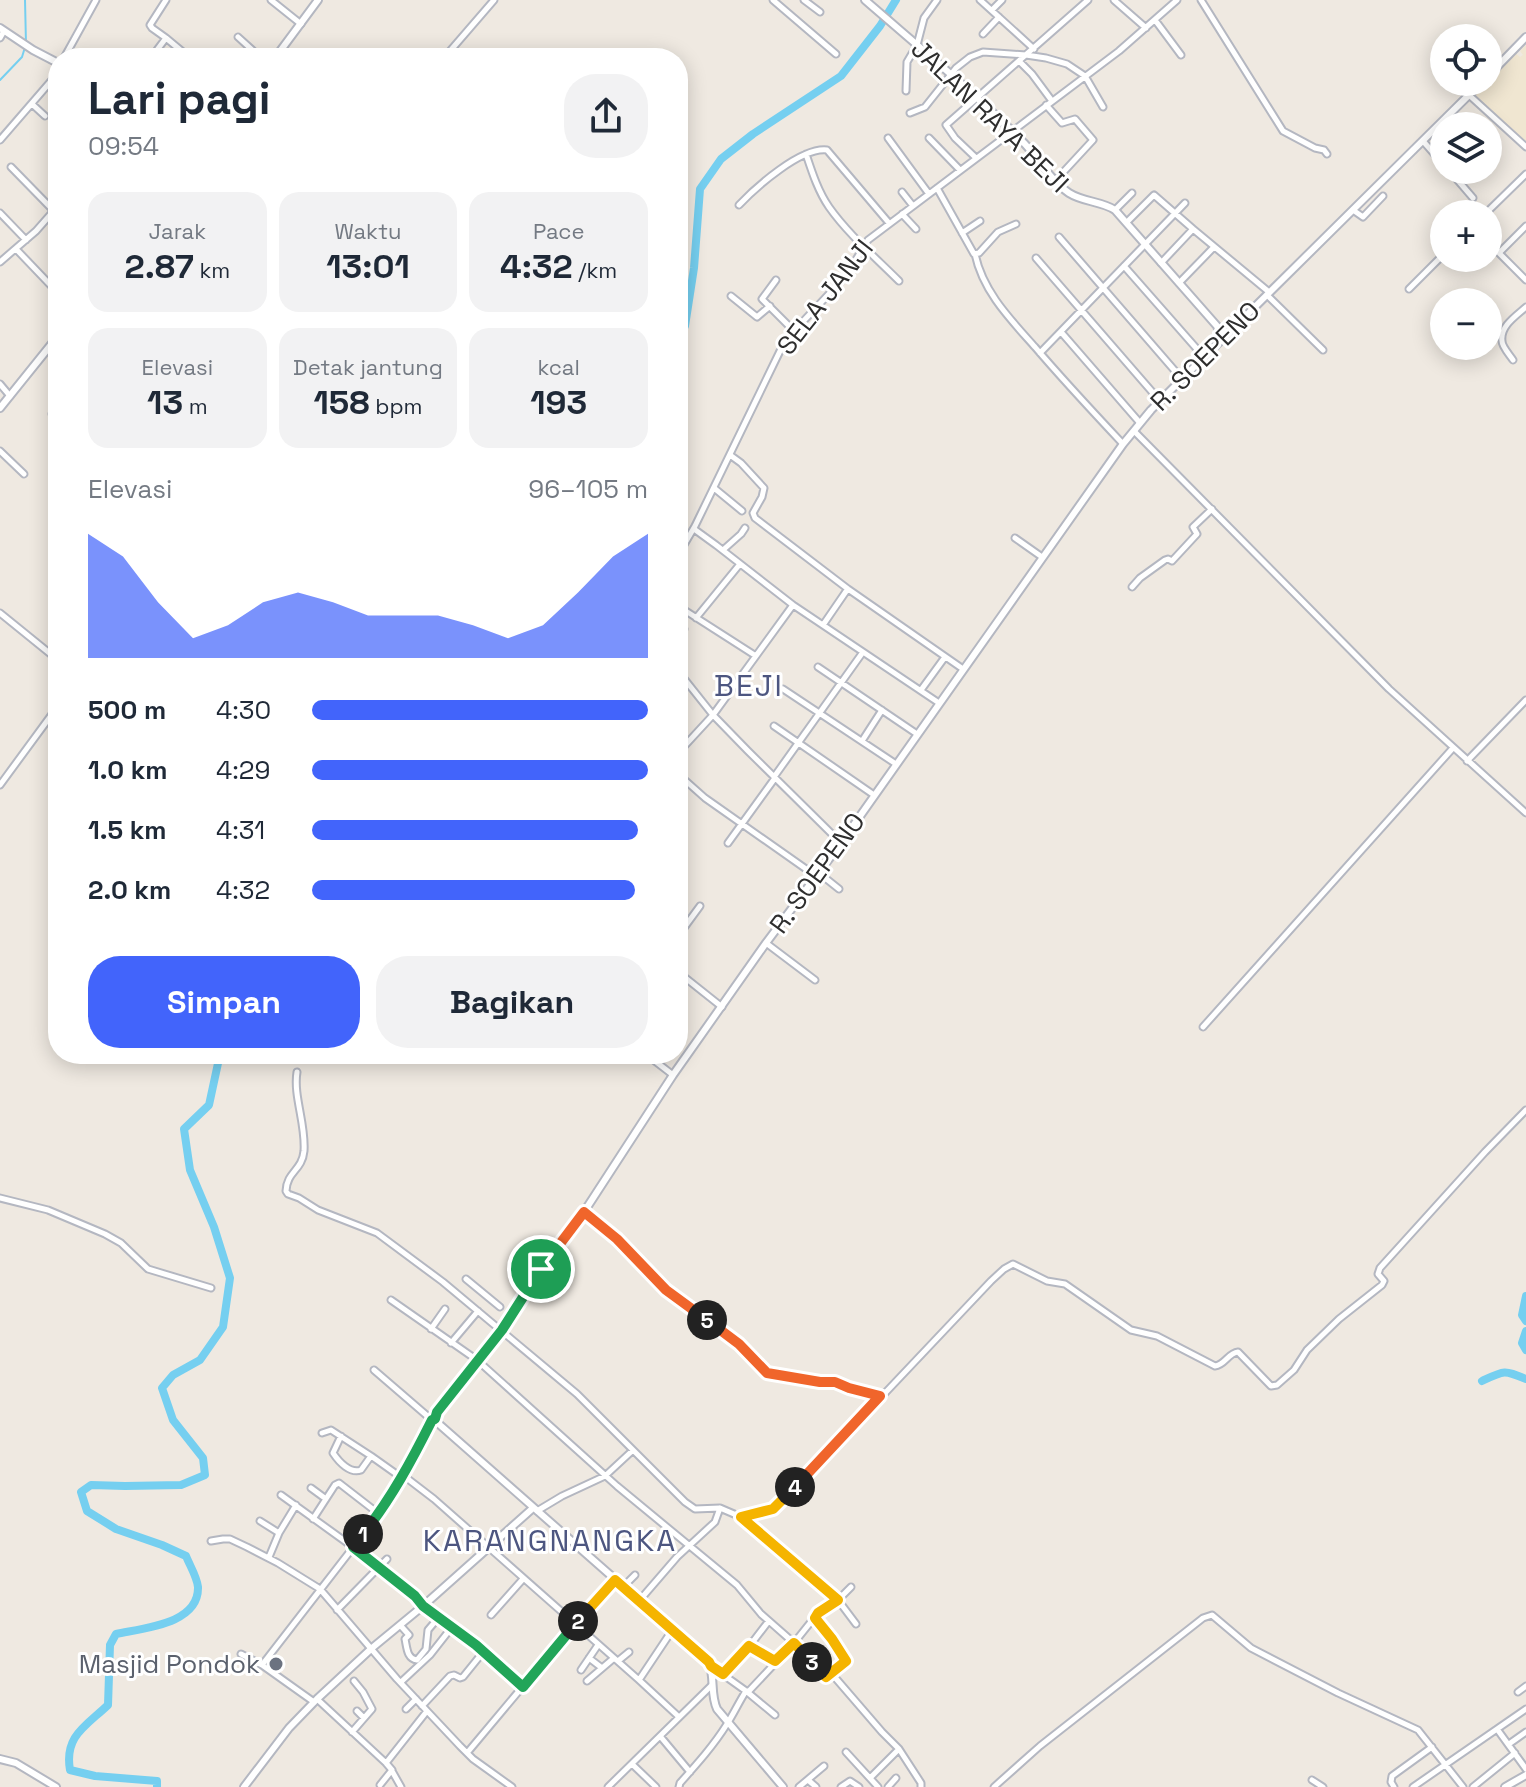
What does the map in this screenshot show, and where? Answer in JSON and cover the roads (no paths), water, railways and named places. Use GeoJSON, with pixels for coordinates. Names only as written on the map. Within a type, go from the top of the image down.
{"type":"FeatureCollection","features":[{"type":"Feature","properties":{"kind":"street"},"geometry":{"type":"LineString","coordinates":[[70,48],[96,0]]}},
{"type":"Feature","properties":{"kind":"street"},"geometry":{"type":"LineString","coordinates":[[166,0],[150,25],[178,48]]}},
{"type":"Feature","properties":{"kind":"street"},"geometry":{"type":"LineString","coordinates":[[272,0],[301,24]]}},
{"type":"Feature","properties":{"kind":"street"},"geometry":{"type":"LineString","coordinates":[[283,48],[318,0]]}},
{"type":"Feature","properties":{"kind":"street"},"geometry":{"type":"LineString","coordinates":[[453,48],[494,0]]}},
{"type":"Feature","properties":{"kind":"street"},"geometry":{"type":"LineString","coordinates":[[773,0],[836,54]]}},
{"type":"Feature","properties":{"kind":"street"},"geometry":{"type":"LineString","coordinates":[[804,0],[820,12]]}},
{"type":"Feature","properties":{"kind":"street"},"geometry":{"type":"LineString","coordinates":[[906,91],[907,62],[917,45],[924,18],[937,0]]}},
{"type":"Feature","properties":{"kind":"street"},"geometry":{"type":"LineString","coordinates":[[980,0],[1034,49]]}},
{"type":"Feature","properties":{"kind":"street"},"geometry":{"type":"LineString","coordinates":[[992,10],[1002,0]]}},
{"type":"Feature","properties":{"kind":"street"},"geometry":{"type":"LineString","coordinates":[[1114,0],[1146,28]]}},
{"type":"Feature","properties":{"kind":"street","name":"SELA JANJI"},"geometry":{"type":"LineString","coordinates":[[688,539],[771,366],[794,331],[840,284],[864,246],[889,223],[1119,51],[1177,0]]}},
{"type":"Feature","properties":{"kind":"street"},"geometry":{"type":"LineString","coordinates":[[1201,0],[1283,131],[1327,154]]}},
{"type":"Feature","properties":{"kind":"street","name":"JALAN RAYA BEJI"},"geometry":{"type":"LineString","coordinates":[[867,1],[1025,143],[1061,187],[1075,196],[1115,210],[1217,326]]}},
{"type":"Feature","properties":{"kind":"street"},"geometry":{"type":"LineString","coordinates":[[976,158],[946,127],[1084,2]]}},
{"type":"Feature","properties":{"kind":"street"},"geometry":{"type":"LineString","coordinates":[[983,34],[999,16]]}},
{"type":"Feature","properties":{"kind":"street"},"geometry":{"type":"LineString","coordinates":[[1155,20],[1181,55]]}},
{"type":"Feature","properties":{"kind":"street"},"geometry":{"type":"LineString","coordinates":[[1,33],[48,58]]}},
{"type":"Feature","properties":{"kind":"street"},"geometry":{"type":"LineString","coordinates":[[238,37],[250,48]]}},
{"type":"Feature","properties":{"kind":"street"},"geometry":{"type":"LineString","coordinates":[[1502,62],[1526,37]]}},
{"type":"Feature","properties":{"kind":"street"},"geometry":{"type":"LineString","coordinates":[[158,48],[166,38]]}},
{"type":"Feature","properties":{"kind":"street"},"geometry":{"type":"LineString","coordinates":[[910,113],[925,107],[950,73],[970,57],[990,52],[1058,61],[1085,76],[1103,107]]}},
{"type":"Feature","properties":{"kind":"street"},"geometry":{"type":"LineString","coordinates":[[1023,58],[1062,123],[1075,119],[1093,140],[1056,180]]}},
{"type":"Feature","properties":{"kind":"street"},"geometry":{"type":"LineString","coordinates":[[0,140],[48,85]]}},
{"type":"Feature","properties":{"kind":"street","name":"R. SOEPENO"},"geometry":{"type":"LineString","coordinates":[[688,1054],[1140,423],[1468,96]]}},
{"type":"Feature","properties":{"kind":"street"},"geometry":{"type":"LineString","coordinates":[[1470,96],[1526,147]]}},
{"type":"Feature","properties":{"kind":"street"},"geometry":{"type":"LineString","coordinates":[[32,104],[45,116]]}},
{"type":"Feature","properties":{"kind":"street"},"geometry":{"type":"LineString","coordinates":[[888,138],[929,194]]}},
{"type":"Feature","properties":{"kind":"street"},"geometry":{"type":"LineString","coordinates":[[929,138],[960,170]]}},
{"type":"Feature","properties":{"kind":"street"},"geometry":{"type":"LineString","coordinates":[[1423,141],[1430,149]]}},
{"type":"Feature","properties":{"kind":"street"},"geometry":{"type":"LineString","coordinates":[[739,205],[776,172],[821,149],[827,150],[889,223]]}},
{"type":"Feature","properties":{"kind":"street"},"geometry":{"type":"LineString","coordinates":[[806,154],[830,208],[899,281]]}},
{"type":"Feature","properties":{"kind":"street"},"geometry":{"type":"LineString","coordinates":[[11,167],[48,202]]}},
{"type":"Feature","properties":{"kind":"street"},"geometry":{"type":"LineString","coordinates":[[1499,200],[1526,174]]}},
{"type":"Feature","properties":{"kind":"street"},"geometry":{"type":"LineString","coordinates":[[1461,184],[1473,198]]}},
{"type":"Feature","properties":{"kind":"street"},"geometry":{"type":"LineString","coordinates":[[937,188],[975,254],[989,290],[1011,322],[1123,444]]}},
{"type":"Feature","properties":{"kind":"street"},"geometry":{"type":"LineString","coordinates":[[902,192],[913,206]]}},
{"type":"Feature","properties":{"kind":"street"},"geometry":{"type":"LineString","coordinates":[[1115,210],[1132,193]]}},
{"type":"Feature","properties":{"kind":"street"},"geometry":{"type":"LineString","coordinates":[[1127,222],[1154,194],[1268,293],[1323,350]]}},
{"type":"Feature","properties":{"kind":"street"},"geometry":{"type":"LineString","coordinates":[[1353,210],[1363,217],[1383,196]]}},
{"type":"Feature","properties":{"kind":"street"},"geometry":{"type":"LineString","coordinates":[[1040,353],[1185,203]]}},
{"type":"Feature","properties":{"kind":"street"},"geometry":{"type":"LineString","coordinates":[[0,213],[26,240]]}},
{"type":"Feature","properties":{"kind":"street"},"geometry":{"type":"LineString","coordinates":[[902,214],[916,229]]}},
{"type":"Feature","properties":{"kind":"street"},"geometry":{"type":"LineString","coordinates":[[0,262],[48,218]]}},
{"type":"Feature","properties":{"kind":"street"},"geometry":{"type":"LineString","coordinates":[[962,233],[980,221]]}},
{"type":"Feature","properties":{"kind":"street"},"geometry":{"type":"LineString","coordinates":[[975,254],[998,232],[1016,224]]}},
{"type":"Feature","properties":{"kind":"street"},"geometry":{"type":"LineString","coordinates":[[1502,250],[1526,226]]}},
{"type":"Feature","properties":{"kind":"street"},"geometry":{"type":"LineString","coordinates":[[1161,263],[1193,229]]}},
{"type":"Feature","properties":{"kind":"street"},"geometry":{"type":"LineString","coordinates":[[1059,237],[1182,379]]}},
{"type":"Feature","properties":{"kind":"street"},"geometry":{"type":"LineString","coordinates":[[1179,283],[1214,247]]}},
{"type":"Feature","properties":{"kind":"street"},"geometry":{"type":"LineString","coordinates":[[16,249],[48,283]]}},
{"type":"Feature","properties":{"kind":"street"},"geometry":{"type":"LineString","coordinates":[[1502,256],[1526,280]]}},
{"type":"Feature","properties":{"kind":"street"},"geometry":{"type":"LineString","coordinates":[[1036,258],[1160,401]]}},
{"type":"Feature","properties":{"kind":"street"},"geometry":{"type":"LineString","coordinates":[[1124,266],[1204,357]]}},
{"type":"Feature","properties":{"kind":"street"},"geometry":{"type":"LineString","coordinates":[[1409,289],[1430,268]]}},
{"type":"Feature","properties":{"kind":"street"},"geometry":{"type":"LineString","coordinates":[[776,280],[762,299],[794,331]]}},
{"type":"Feature","properties":{"kind":"street"},"geometry":{"type":"LineString","coordinates":[[731,296],[757,317],[770,306]]}},
{"type":"Feature","properties":{"kind":"street"},"geometry":{"type":"LineString","coordinates":[[1513,360],[1502,339],[1506,325],[1526,307]]}},
{"type":"Feature","properties":{"kind":"street"},"geometry":{"type":"LineString","coordinates":[[1219,342],[1217,326],[1235,326]]}},
{"type":"Feature","properties":{"kind":"street"},"geometry":{"type":"LineString","coordinates":[[1061,332],[1140,423]]}},
{"type":"Feature","properties":{"kind":"street"},"geometry":{"type":"LineString","coordinates":[[0,408],[48,348]]}},
{"type":"Feature","properties":{"kind":"street"},"geometry":{"type":"LineString","coordinates":[[0,384],[10,396]]}},
{"type":"Feature","properties":{"kind":"street"},"geometry":{"type":"LineString","coordinates":[[1134,431],[1357,658],[1526,813]]}},
{"type":"Feature","properties":{"kind":"street"},"geometry":{"type":"LineString","coordinates":[[0,451],[24,474]]}},
{"type":"Feature","properties":{"kind":"street"},"geometry":{"type":"LineString","coordinates":[[730,455],[764,488],[753,513],[755,518],[848,589],[963,669]]}},
{"type":"Feature","properties":{"kind":"street"},"geometry":{"type":"LineString","coordinates":[[714,488],[742,511]]}},
{"type":"Feature","properties":{"kind":"street"},"geometry":{"type":"LineString","coordinates":[[1132,587],[1167,559],[1172,561],[1197,534],[1193,526],[1212,509]]}},
{"type":"Feature","properties":{"kind":"street"},"geometry":{"type":"LineString","coordinates":[[723,550],[745,528]]}},
{"type":"Feature","properties":{"kind":"street"},"geometry":{"type":"LineString","coordinates":[[694,529],[793,605],[939,703]]}},
{"type":"Feature","properties":{"kind":"street"},"geometry":{"type":"LineString","coordinates":[[1015,538],[1042,557]]}},
{"type":"Feature","properties":{"kind":"street"},"geometry":{"type":"LineString","coordinates":[[696,618],[740,564]]}},
{"type":"Feature","properties":{"kind":"street"},"geometry":{"type":"LineString","coordinates":[[823,625],[848,589]]}},
{"type":"Feature","properties":{"kind":"street"},"geometry":{"type":"LineString","coordinates":[[688,738],[713,715],[793,605]]}},
{"type":"Feature","properties":{"kind":"street"},"geometry":{"type":"LineString","coordinates":[[0,613],[48,652]]}},
{"type":"Feature","properties":{"kind":"street"},"geometry":{"type":"LineString","coordinates":[[688,613],[756,656]]}},
{"type":"Feature","properties":{"kind":"street"},"geometry":{"type":"LineString","coordinates":[[728,843],[863,652]]}},
{"type":"Feature","properties":{"kind":"street"},"geometry":{"type":"LineString","coordinates":[[921,690],[945,657]]}},
{"type":"Feature","properties":{"kind":"street"},"geometry":{"type":"LineString","coordinates":[[818,667],[917,734]]}},
{"type":"Feature","properties":{"kind":"street"},"geometry":{"type":"LineString","coordinates":[[688,684],[713,715],[841,843]]}},
{"type":"Feature","properties":{"kind":"street"},"geometry":{"type":"LineString","coordinates":[[783,689],[896,764]]}},
{"type":"Feature","properties":{"kind":"street"},"geometry":{"type":"LineString","coordinates":[[1467,761],[1526,700]]}},
{"type":"Feature","properties":{"kind":"street"},"geometry":{"type":"LineString","coordinates":[[862,741],[882,710]]}},
{"type":"Feature","properties":{"kind":"street"},"geometry":{"type":"LineString","coordinates":[[0,785],[48,720]]}},
{"type":"Feature","properties":{"kind":"street"},"geometry":{"type":"LineString","coordinates":[[774,726],[874,795]]}},
{"type":"Feature","properties":{"kind":"street"},"geometry":{"type":"LineString","coordinates":[[1203,1027],[1453,748]]}},
{"type":"Feature","properties":{"kind":"street"},"geometry":{"type":"LineString","coordinates":[[688,783],[705,798],[839,889]]}},
{"type":"Feature","properties":{"kind":"street"},"geometry":{"type":"LineString","coordinates":[[688,922],[700,906]]}},
{"type":"Feature","properties":{"kind":"street"},"geometry":{"type":"LineString","coordinates":[[766,943],[815,980]]}},
{"type":"Feature","properties":{"kind":"street"},"geometry":{"type":"LineString","coordinates":[[688,980],[722,1007]]}},
{"type":"Feature","properties":{"kind":"street"},"geometry":{"type":"LineString","coordinates":[[659,1064],[673,1075]]}},
{"type":"Feature","properties":{"kind":"street","name":"R. SOEPENO"},"geometry":{"type":"LineString","coordinates":[[434,1419],[502,1330],[509,1314],[584,1212],[681,1064]]}},
{"type":"Feature","properties":{"kind":"street"},"geometry":{"type":"LineString","coordinates":[[297,1072],[304,1128],[303,1156],[300,1165],[290,1175],[286,1191],[318,1210],[377,1233],[443,1282],[577,1394],[691,1506],[695,1509],[720,1508],[741,1517],[838,1600],[856,1624]]}},
{"type":"Feature","properties":{"kind":"street"},"geometry":{"type":"LineString","coordinates":[[741,1517],[773,1509],[782,1502],[991,1281],[1013,1264],[1047,1281],[1065,1284],[1131,1330],[1157,1336],[1215,1366],[1238,1352],[1271,1386],[1277,1385],[1339,1319],[1382,1285],[1384,1281],[1378,1274],[1380,1268],[1526,1110]]}},
{"type":"Feature","properties":{"kind":"street"},"geometry":{"type":"LineString","coordinates":[[0,1198],[48,1210],[105,1234],[121,1243],[150,1271],[211,1288]]}},
{"type":"Feature","properties":{"kind":"street"},"geometry":{"type":"LineString","coordinates":[[584,1212],[617,1239],[666,1290],[739,1344],[767,1373],[835,1382],[880,1396]]}},
{"type":"Feature","properties":{"kind":"street"},"geometry":{"type":"LineString","coordinates":[[466,1279],[500,1307]]}},
{"type":"Feature","properties":{"kind":"street"},"geometry":{"type":"LineString","coordinates":[[391,1300],[477,1360],[605,1476],[737,1585],[768,1622],[794,1643],[825,1676],[832,1674],[847,1660],[815,1618]]}},
{"type":"Feature","properties":{"kind":"street"},"geometry":{"type":"LineString","coordinates":[[431,1329],[445,1309]]}},
{"type":"Feature","properties":{"kind":"street"},"geometry":{"type":"LineString","coordinates":[[451,1343],[478,1311]]}},
{"type":"Feature","properties":{"kind":"street"},"geometry":{"type":"LineString","coordinates":[[374,1370],[434,1419],[711,1666],[775,1715]]}},
{"type":"Feature","properties":{"kind":"street"},"geometry":{"type":"LineString","coordinates":[[262,1665],[379,1514],[434,1419]]}},
{"type":"Feature","properties":{"kind":"street"},"geometry":{"type":"LineString","coordinates":[[322,1433],[331,1430],[434,1499],[680,1717]]}},
{"type":"Feature","properties":{"kind":"street"},"geometry":{"type":"LineString","coordinates":[[341,1436],[333,1453],[352,1471],[361,1470],[371,1456]]}},
{"type":"Feature","properties":{"kind":"street"},"geometry":{"type":"LineString","coordinates":[[244,1787],[289,1728],[372,1648],[535,1509],[605,1476],[632,1451]]}},
{"type":"Feature","properties":{"kind":"street"},"geometry":{"type":"LineString","coordinates":[[313,1519],[339,1483],[379,1514]]}},
{"type":"Feature","properties":{"kind":"street"},"geometry":{"type":"LineString","coordinates":[[311,1488],[326,1499]]}},
{"type":"Feature","properties":{"kind":"street"},"geometry":{"type":"LineString","coordinates":[[281,1495],[380,1568],[423,1606],[484,1651],[523,1687]]}},
{"type":"Feature","properties":{"kind":"street"},"geometry":{"type":"LineString","coordinates":[[269,1557],[296,1505]]}},
{"type":"Feature","properties":{"kind":"street"},"geometry":{"type":"LineString","coordinates":[[639,1601],[689,1545],[715,1522],[720,1508]]}},
{"type":"Feature","properties":{"kind":"street"},"geometry":{"type":"LineString","coordinates":[[260,1521],[279,1533]]}},
{"type":"Feature","properties":{"kind":"street"},"geometry":{"type":"LineString","coordinates":[[211,1541],[230,1539],[269,1557],[320,1589],[467,1753],[512,1787]]}},
{"type":"Feature","properties":{"kind":"street"},"geometry":{"type":"LineString","coordinates":[[337,1610],[387,1559]]}},
{"type":"Feature","properties":{"kind":"street"},"geometry":{"type":"LineString","coordinates":[[623,1587],[635,1575]]}},
{"type":"Feature","properties":{"kind":"street"},"geometry":{"type":"LineString","coordinates":[[491,1615],[523,1579]]}},
{"type":"Feature","properties":{"kind":"street"},"geometry":{"type":"LineString","coordinates":[[467,1753],[615,1580]]}},
{"type":"Feature","properties":{"kind":"street"},"geometry":{"type":"LineString","coordinates":[[679,1787],[728,1723],[746,1691],[794,1643],[818,1613],[851,1587]]}},
{"type":"Feature","properties":{"kind":"street"},"geometry":{"type":"LineString","coordinates":[[994,1787],[1040,1746],[1207,1616],[1216,1617],[1251,1648],[1413,1727],[1463,1787]]}},
{"type":"Feature","properties":{"kind":"street"},"geometry":{"type":"LineString","coordinates":[[400,1625],[409,1635],[405,1639],[409,1655],[417,1660],[426,1649],[428,1630],[439,1617]]}},
{"type":"Feature","properties":{"kind":"street"},"geometry":{"type":"LineString","coordinates":[[723,1674],[768,1622]]}},
{"type":"Feature","properties":{"kind":"street"},"geometry":{"type":"LineString","coordinates":[[401,1682],[430,1655],[452,1627]]}},
{"type":"Feature","properties":{"kind":"street"},"geometry":{"type":"LineString","coordinates":[[639,1680],[673,1629]]}},
{"type":"Feature","properties":{"kind":"street"},"geometry":{"type":"LineString","coordinates":[[581,1670],[598,1645]]}},
{"type":"Feature","properties":{"kind":"street"},"geometry":{"type":"LineString","coordinates":[[749,1646],[775,1661]]}},
{"type":"Feature","properties":{"kind":"street"},"geometry":{"type":"LineString","coordinates":[[386,1763],[451,1675],[463,1677],[484,1651]]}},
{"type":"Feature","properties":{"kind":"street"},"geometry":{"type":"LineString","coordinates":[[587,1681],[629,1652]]}},
{"type":"Feature","properties":{"kind":"street"},"geometry":{"type":"LineString","coordinates":[[241,1654],[315,1700],[386,1763],[401,1787]]}},
{"type":"Feature","properties":{"kind":"street"},"geometry":{"type":"LineString","coordinates":[[589,1658],[602,1668]]}},
{"type":"Feature","properties":{"kind":"street"},"geometry":{"type":"LineString","coordinates":[[711,1666],[715,1704]]}},
{"type":"Feature","properties":{"kind":"street"},"geometry":{"type":"LineString","coordinates":[[832,1674],[899,1749],[921,1787]]}},
{"type":"Feature","properties":{"kind":"street"},"geometry":{"type":"LineString","coordinates":[[352,1732],[372,1709],[354,1681]]}},
{"type":"Feature","properties":{"kind":"street"},"geometry":{"type":"LineString","coordinates":[[608,1787],[712,1685]]}},
{"type":"Feature","properties":{"kind":"street"},"geometry":{"type":"LineString","coordinates":[[1518,1692],[1526,1687]]}},
{"type":"Feature","properties":{"kind":"street"},"geometry":{"type":"LineString","coordinates":[[704,1695],[715,1704],[783,1787]]}},
{"type":"Feature","properties":{"kind":"street"},"geometry":{"type":"LineString","coordinates":[[406,1709],[416,1699]]}},
{"type":"Feature","properties":{"kind":"street"},"geometry":{"type":"LineString","coordinates":[[1413,1787],[1526,1709]]}},
{"type":"Feature","properties":{"kind":"street"},"geometry":{"type":"LineString","coordinates":[[357,1711],[364,1718]]}},
{"type":"Feature","properties":{"kind":"street"},"geometry":{"type":"LineString","coordinates":[[1497,1729],[1515,1753],[1523,1758],[1526,1769]]}},
{"type":"Feature","properties":{"kind":"street"},"geometry":{"type":"LineString","coordinates":[[1509,1744],[1526,1732]]}},
{"type":"Feature","properties":{"kind":"street"},"geometry":{"type":"LineString","coordinates":[[660,1736],[690,1772]]}},
{"type":"Feature","properties":{"kind":"street"},"geometry":{"type":"LineString","coordinates":[[1394,1787],[1392,1776],[1432,1747]]}},
{"type":"Feature","properties":{"kind":"street"},"geometry":{"type":"LineString","coordinates":[[870,1778],[899,1749]]}},
{"type":"Feature","properties":{"kind":"street"},"geometry":{"type":"LineString","coordinates":[[846,1752],[878,1787]]}},
{"type":"Feature","properties":{"kind":"street"},"geometry":{"type":"LineString","coordinates":[[1473,1787],[1515,1753]]}},
{"type":"Feature","properties":{"kind":"street"},"geometry":{"type":"LineString","coordinates":[[0,1759],[16,1763],[56,1787]]}},
{"type":"Feature","properties":{"kind":"street"},"geometry":{"type":"LineString","coordinates":[[632,1764],[656,1787]]}},
{"type":"Feature","properties":{"kind":"street"},"geometry":{"type":"LineString","coordinates":[[799,1787],[824,1766]]}},
{"type":"Feature","properties":{"kind":"street"},"geometry":{"type":"LineString","coordinates":[[380,1785],[392,1770]]}},
{"type":"Feature","properties":{"kind":"street"},"geometry":{"type":"LineString","coordinates":[[1505,1787],[1526,1775]]}},
{"type":"Feature","properties":{"kind":"street"},"geometry":{"type":"LineString","coordinates":[[888,1787],[896,1778]]}},
{"type":"Feature","properties":{"kind":"street"},"geometry":{"type":"LineString","coordinates":[[808,1780],[816,1787]]}},
{"type":"Feature","properties":{"kind":"street"},"geometry":{"type":"LineString","coordinates":[[1312,1780],[1323,1787]]}},
{"type":"Feature","properties":{"kind":"street"},"geometry":{"type":"LineString","coordinates":[[841,1787],[850,1781],[859,1787]]}},
{"type":"Feature","properties":{"kind":"waterway"},"geometry":{"type":"LineString","coordinates":[[0,80],[22,57],[26,44],[25,0]]}},
{"type":"Feature","properties":{"kind":"waterway"},"geometry":{"type":"LineString","coordinates":[[688,307],[700,189],[721,159],[841,76],[896,0]]}},
{"type":"Feature","properties":{"kind":"waterway"},"geometry":{"type":"LineString","coordinates":[[157,1787],[157,1781],[95,1776],[70,1770],[70,1748],[78,1733],[108,1705],[110,1645],[116,1634],[180,1617],[196,1599],[198,1587],[195,1575],[186,1556],[116,1529],[87,1511],[81,1492],[91,1485],[181,1485],[205,1475],[203,1458],[173,1420],[162,1388],[173,1375],[200,1360],[223,1327],[230,1278],[214,1227],[190,1170],[184,1129],[209,1105],[218,1064]]}},
{"type":"Feature","properties":{"kind":"waterway"},"geometry":{"type":"LineString","coordinates":[[1526,1296],[1522,1315],[1526,1321]]}},
{"type":"Feature","properties":{"kind":"waterway"},"geometry":{"type":"LineString","coordinates":[[1526,1331],[1522,1343],[1526,1350]]}},
{"type":"Feature","properties":{"kind":"waterway"},"geometry":{"type":"LineString","coordinates":[[1482,1381],[1504,1372],[1526,1379]]}},
{"type":"Feature","properties":{"kind":"place","name":"Masjid Pondok"},"geometry":{"type":"Point","coordinates":[276,1664]}},
{"type":"Feature","properties":{"kind":"district","name":"BEJI"},"geometry":{"type":"Point","coordinates":[749,686]}},
{"type":"Feature","properties":{"kind":"district","name":"KARANGNANGKA"},"geometry":{"type":"Point","coordinates":[550,1541]}}]}
